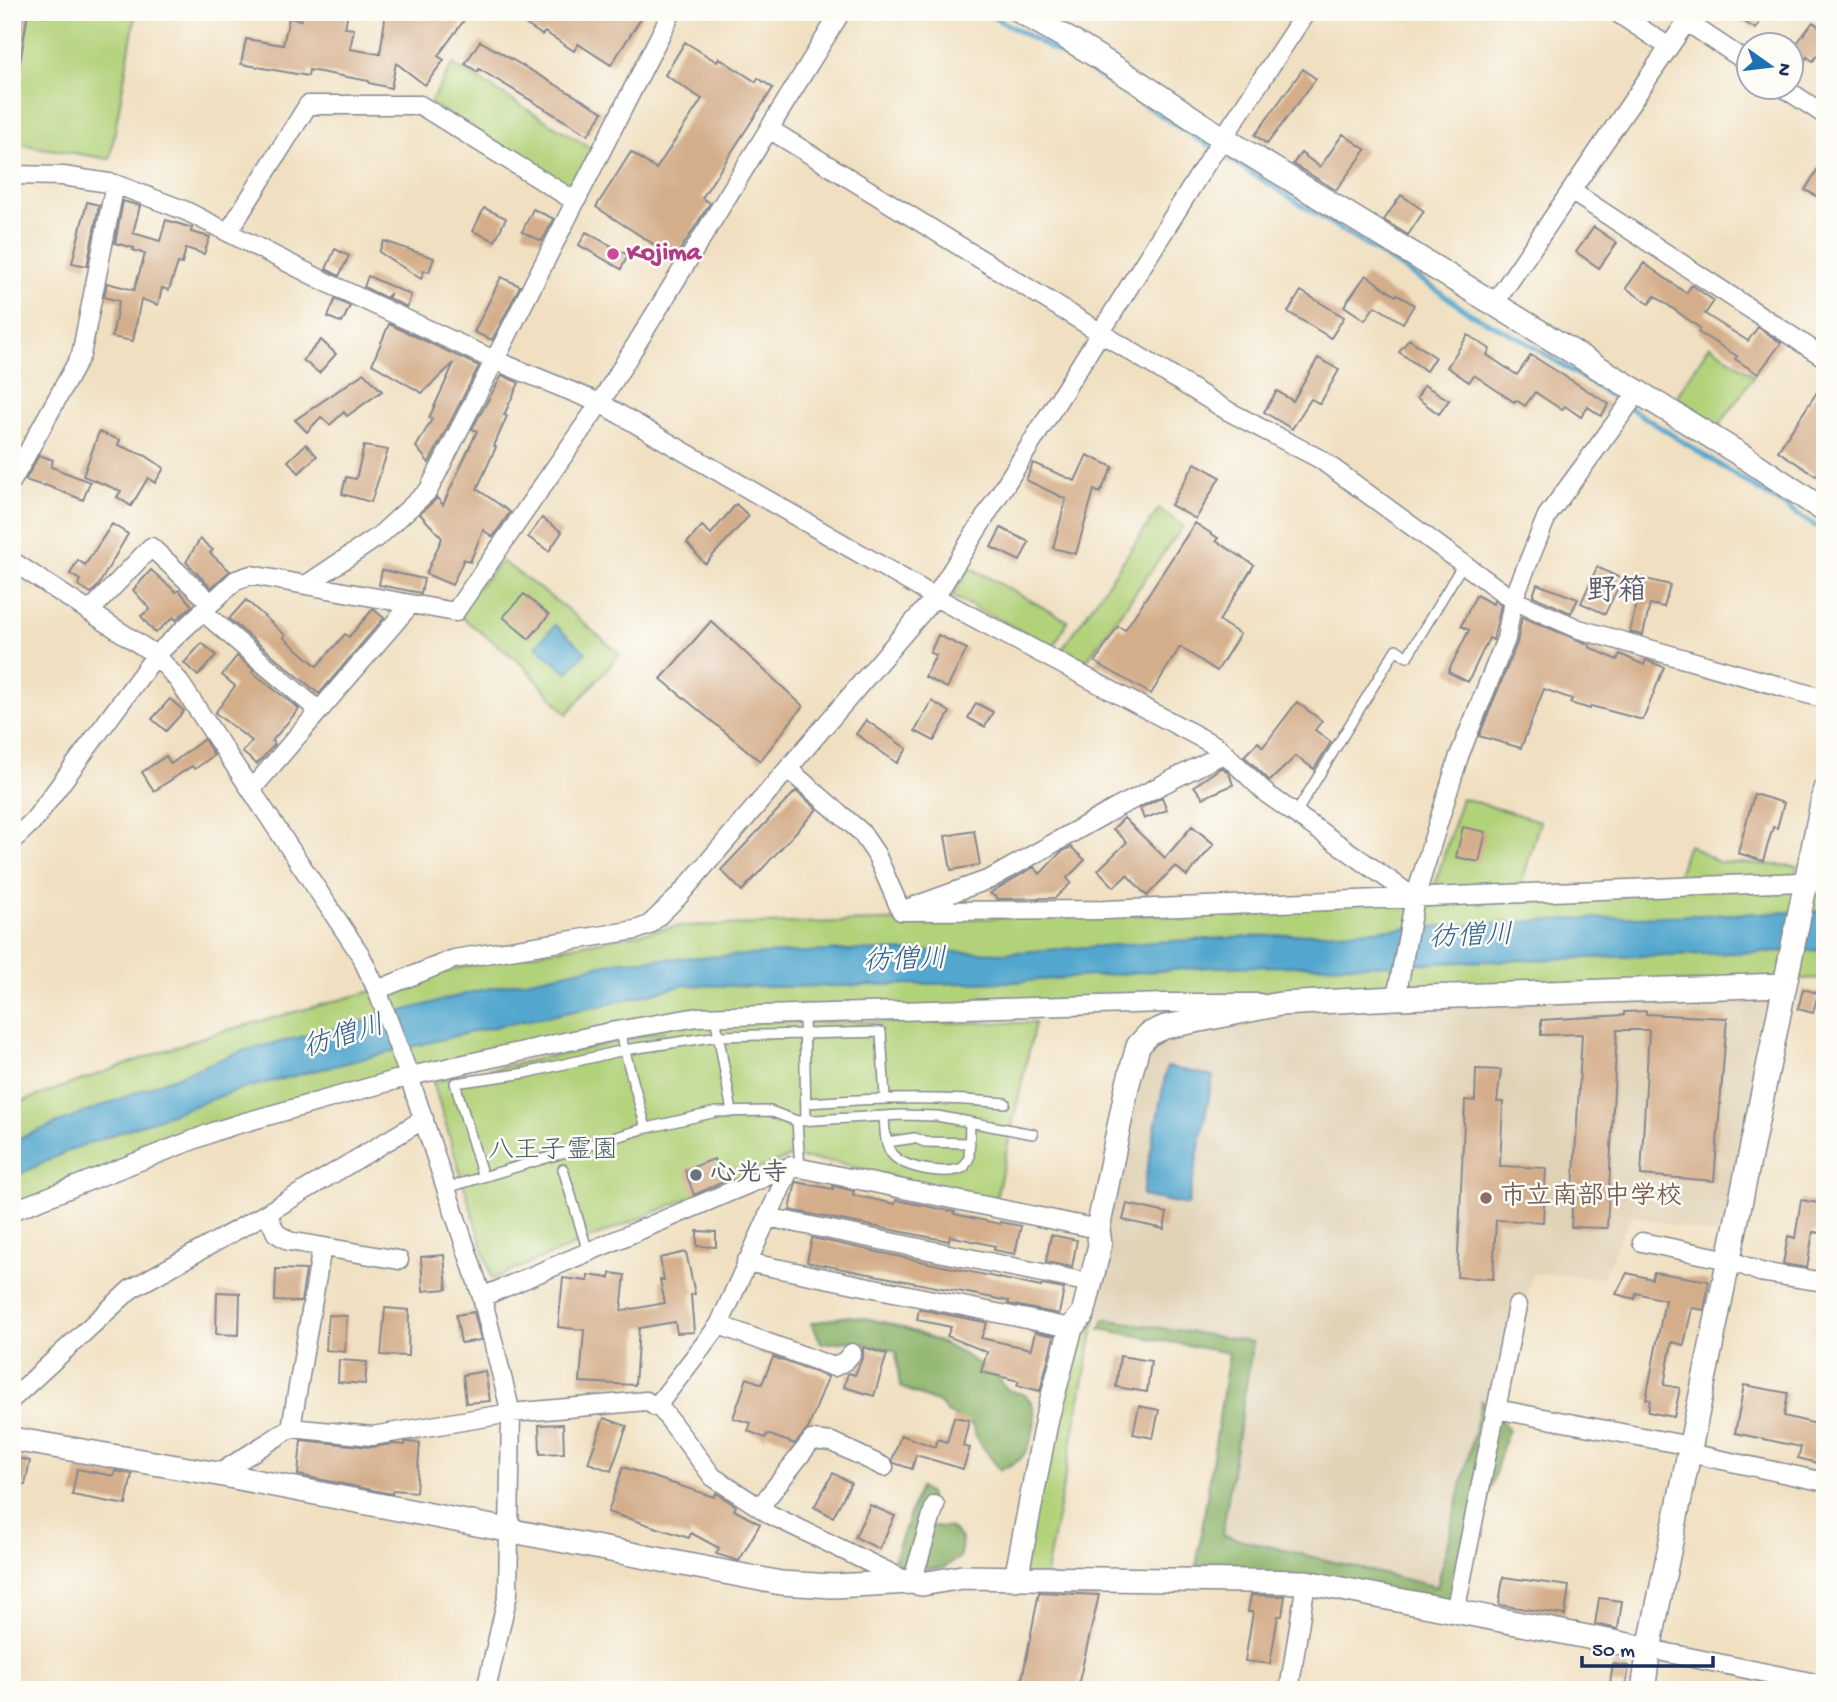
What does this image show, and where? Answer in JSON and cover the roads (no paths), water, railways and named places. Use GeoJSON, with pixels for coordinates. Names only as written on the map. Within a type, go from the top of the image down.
{"type":"FeatureCollection","features":[{"type":"Feature","properties":{"kind":"street"},"geometry":{"type":"LineString","coordinates":[[12,841],[34,820],[156,655],[236,579],[251,575],[455,612],[600,403],[841,12]]}},
{"type":"Feature","properties":{"kind":"street"},"geometry":{"type":"LineString","coordinates":[[1021,12],[1083,47],[1746,458],[1825,511]]}},
{"type":"Feature","properties":{"kind":"street"},"geometry":{"type":"LineString","coordinates":[[377,990],[454,959],[636,930],[649,925],[678,897],[935,597],[1224,136],[1306,12]]}},
{"type":"Feature","properties":{"kind":"street"},"geometry":{"type":"LineString","coordinates":[[1616,12],[1669,47]]}},
{"type":"Feature","properties":{"kind":"street"},"geometry":{"type":"LineString","coordinates":[[306,585],[379,536],[428,491],[669,13]]}},
{"type":"Feature","properties":{"kind":"street"},"geometry":{"type":"LineString","coordinates":[[1494,304],[1690,17],[1736,54]]}},
{"type":"Feature","properties":{"kind":"street"},"geometry":{"type":"LineString","coordinates":[[1806,100],[1823,110]]}},
{"type":"Feature","properties":{"kind":"street"},"geometry":{"type":"LineString","coordinates":[[229,231],[308,105],[420,105],[575,201]]}},
{"type":"Feature","properties":{"kind":"street"},"geometry":{"type":"LineString","coordinates":[[769,129],[1228,411],[1320,459],[1513,600],[1579,629],[1825,699]]}},
{"type":"Feature","properties":{"kind":"street"},"geometry":{"type":"LineString","coordinates":[[12,175],[63,176],[115,184],[186,211],[332,285],[494,360],[600,403],[935,597],[1218,747],[1267,794],[1414,901]]}},
{"type":"Feature","properties":{"kind":"street"},"geometry":{"type":"LineString","coordinates":[[12,481],[81,355],[115,184]]}},
{"type":"Feature","properties":{"kind":"street"},"geometry":{"type":"LineString","coordinates":[[1571,191],[1825,358]]}},
{"type":"Feature","properties":{"kind":"street"},"geometry":{"type":"LineString","coordinates":[[1395,998],[1414,901],[1459,756],[1506,639],[1513,600],[1547,516],[1638,392]]}},
{"type":"Feature","properties":{"kind":"street"},"geometry":{"type":"LineString","coordinates":[[90,611],[151,547],[206,607],[319,711]]}},
{"type":"Feature","properties":{"kind":"street"},"geometry":{"type":"LineString","coordinates":[[12,561],[156,655],[178,680],[360,954],[377,990],[409,1073],[482,1297],[511,1413],[508,1594],[486,1690]]}},
{"type":"Feature","properties":{"kind":"street"},"geometry":{"type":"LineString","coordinates":[[251,790],[411,604]]}},
{"type":"Feature","properties":{"kind":"street"},"geometry":{"type":"LineString","coordinates":[[901,911],[990,879],[1116,808],[1225,753]]}},
{"type":"Feature","properties":{"kind":"street"},"geometry":{"type":"LineString","coordinates":[[788,769],[861,832],[876,854],[901,911]]}},
{"type":"Feature","properties":{"kind":"street"},"geometry":{"type":"LineString","coordinates":[[1643,1690],[1649,1649],[1785,981],[1815,881],[1825,789]]}},
{"type":"Feature","properties":{"kind":"street"},"geometry":{"type":"LineString","coordinates":[[901,911],[1105,910],[1414,901],[1815,881]]}},
{"type":"Feature","properties":{"kind":"street"},"geometry":{"type":"LineString","coordinates":[[12,1211],[216,1130],[409,1073],[619,1030],[698,1017],[1241,1001],[1280,1004],[1785,981]]}},
{"type":"Feature","properties":{"kind":"street"},"geometry":{"type":"LineString","coordinates":[[1016,1579],[1047,1418],[1071,1328],[1083,1314],[1100,1245],[1098,1229],[1138,1046],[1149,1034],[1165,1027],[1280,1004]]}},
{"type":"Feature","properties":{"kind":"street"},"geometry":{"type":"LineString","coordinates":[[12,1399],[131,1289],[267,1213],[424,1119]]}},
{"type":"Feature","properties":{"kind":"street"},"geometry":{"type":"LineString","coordinates":[[482,1297],[795,1167],[1098,1229]]}},
{"type":"Feature","properties":{"kind":"street"},"geometry":{"type":"LineString","coordinates":[[656,1406],[719,1325],[767,1217],[795,1167]]}},
{"type":"Feature","properties":{"kind":"street"},"geometry":{"type":"LineString","coordinates":[[267,1213],[276,1233],[289,1241],[399,1260]]}},
{"type":"Feature","properties":{"kind":"street"},"geometry":{"type":"LineString","coordinates":[[767,1217],[1091,1283]]}},
{"type":"Feature","properties":{"kind":"street"},"geometry":{"type":"LineString","coordinates":[[1642,1242],[1729,1260],[1760,1272],[1825,1282]]}},
{"type":"Feature","properties":{"kind":"street"},"geometry":{"type":"LineString","coordinates":[[291,1428],[322,1247]]}},
{"type":"Feature","properties":{"kind":"street"},"geometry":{"type":"LineString","coordinates":[[746,1262],[1071,1328]]}},
{"type":"Feature","properties":{"kind":"street"},"geometry":{"type":"LineString","coordinates":[[1455,1612],[1517,1306]]}},
{"type":"Feature","properties":{"kind":"street"},"geometry":{"type":"LineString","coordinates":[[719,1325],[834,1367],[845,1362],[852,1353]]}},
{"type":"Feature","properties":{"kind":"street"},"geometry":{"type":"LineString","coordinates":[[218,1474],[291,1428],[372,1436],[511,1413],[646,1401],[662,1410],[713,1476],[760,1507],[849,1555],[910,1582]]}},
{"type":"Feature","properties":{"kind":"street"},"geometry":{"type":"LineString","coordinates":[[1496,1409],[1825,1482]]}},
{"type":"Feature","properties":{"kind":"street"},"geometry":{"type":"LineString","coordinates":[[12,1439],[218,1474],[781,1583],[833,1586],[910,1582],[922,1584],[962,1577],[1306,1582],[1825,1685]]}},
{"type":"Feature","properties":{"kind":"street"},"geometry":{"type":"LineString","coordinates":[[760,1507],[812,1440],[832,1442],[884,1467]]}},
{"type":"Feature","properties":{"kind":"street"},"geometry":{"type":"LineString","coordinates":[[910,1582],[935,1505]]}},
{"type":"Feature","properties":{"kind":"street"},"geometry":{"type":"LineString","coordinates":[[1289,1690],[1306,1582]]}},
{"type":"Feature","properties":{"kind":"lane"},"geometry":{"type":"LineString","coordinates":[[1296,813],[1396,649],[1406,657],[1463,564]]}},
{"type":"Feature","properties":{"kind":"lane"},"geometry":{"type":"LineString","coordinates":[[795,1167],[806,1103],[804,1013]]}},
{"type":"Feature","properties":{"kind":"lane"},"geometry":{"type":"LineString","coordinates":[[715,1016],[732,1112]]}},
{"type":"Feature","properties":{"kind":"lane"},"geometry":{"type":"LineString","coordinates":[[619,1030],[646,1128]]}},
{"type":"Feature","properties":{"kind":"lane"},"geometry":{"type":"LineString","coordinates":[[483,1177],[455,1083],[526,1073],[624,1050],[719,1036],[881,1032],[885,1098]]}},
{"type":"Feature","properties":{"kind":"lane"},"geometry":{"type":"LineString","coordinates":[[806,1103],[885,1098],[965,1098],[1005,1103]]}},
{"type":"Feature","properties":{"kind":"lane"},"geometry":{"type":"LineString","coordinates":[[446,1188],[646,1128],[716,1112],[770,1111],[802,1121],[937,1116],[1033,1134]]}},
{"type":"Feature","properties":{"kind":"lane"},"geometry":{"type":"LineString","coordinates":[[884,1116],[887,1142],[892,1155],[908,1164],[935,1171],[958,1170],[964,1167],[969,1158],[970,1122]]}},
{"type":"Feature","properties":{"kind":"lane"},"geometry":{"type":"LineString","coordinates":[[887,1142],[915,1138],[925,1142],[970,1143]]}},
{"type":"Feature","properties":{"kind":"lane"},"geometry":{"type":"LineString","coordinates":[[564,1169],[588,1252]]}},
{"type":"Feature","properties":{"kind":"water"},"geometry":{"type":"Polygon","coordinates":[[[555,625],[586,652],[567,673],[536,646],[555,625]]]}},
{"type":"Feature","properties":{"kind":"water","name":"彷僧川"},"geometry":{"type":"Polygon","coordinates":[[[1825,911],[1825,950],[1374,965],[1211,967],[1013,982],[788,987],[686,985],[605,1005],[484,1029],[241,1089],[70,1150],[12,1178],[12,1141],[242,1051],[477,991],[621,961],[848,950],[1006,953],[1570,919],[1825,911]]]}},
{"type":"Feature","properties":{"kind":"water"},"geometry":{"type":"Polygon","coordinates":[[[1167,1067],[1213,1076],[1188,1205],[1142,1196],[1167,1067]]]}},
{"type":"Feature","properties":{"kind":"waterway"},"geometry":{"type":"LineString","coordinates":[[984,12],[1076,62],[1471,314],[1521,339],[1825,532]]}},
{"type":"Feature","properties":{"kind":"place","name":"Kojima"},"geometry":{"type":"Point","coordinates":[613,254]}},
{"type":"Feature","properties":{"kind":"place","name":"心光寺"},"geometry":{"type":"Point","coordinates":[696,1175]}},
{"type":"Feature","properties":{"kind":"place","name":"市立南部中学校"},"geometry":{"type":"Point","coordinates":[1486,1198]}},
{"type":"Feature","properties":{"kind":"district","name":"野箱"},"geometry":{"type":"Point","coordinates":[1617,593]}},
{"type":"Feature","properties":{"kind":"park label","name":"八王子霊園"},"geometry":{"type":"Point","coordinates":[553,1152]}}]}
